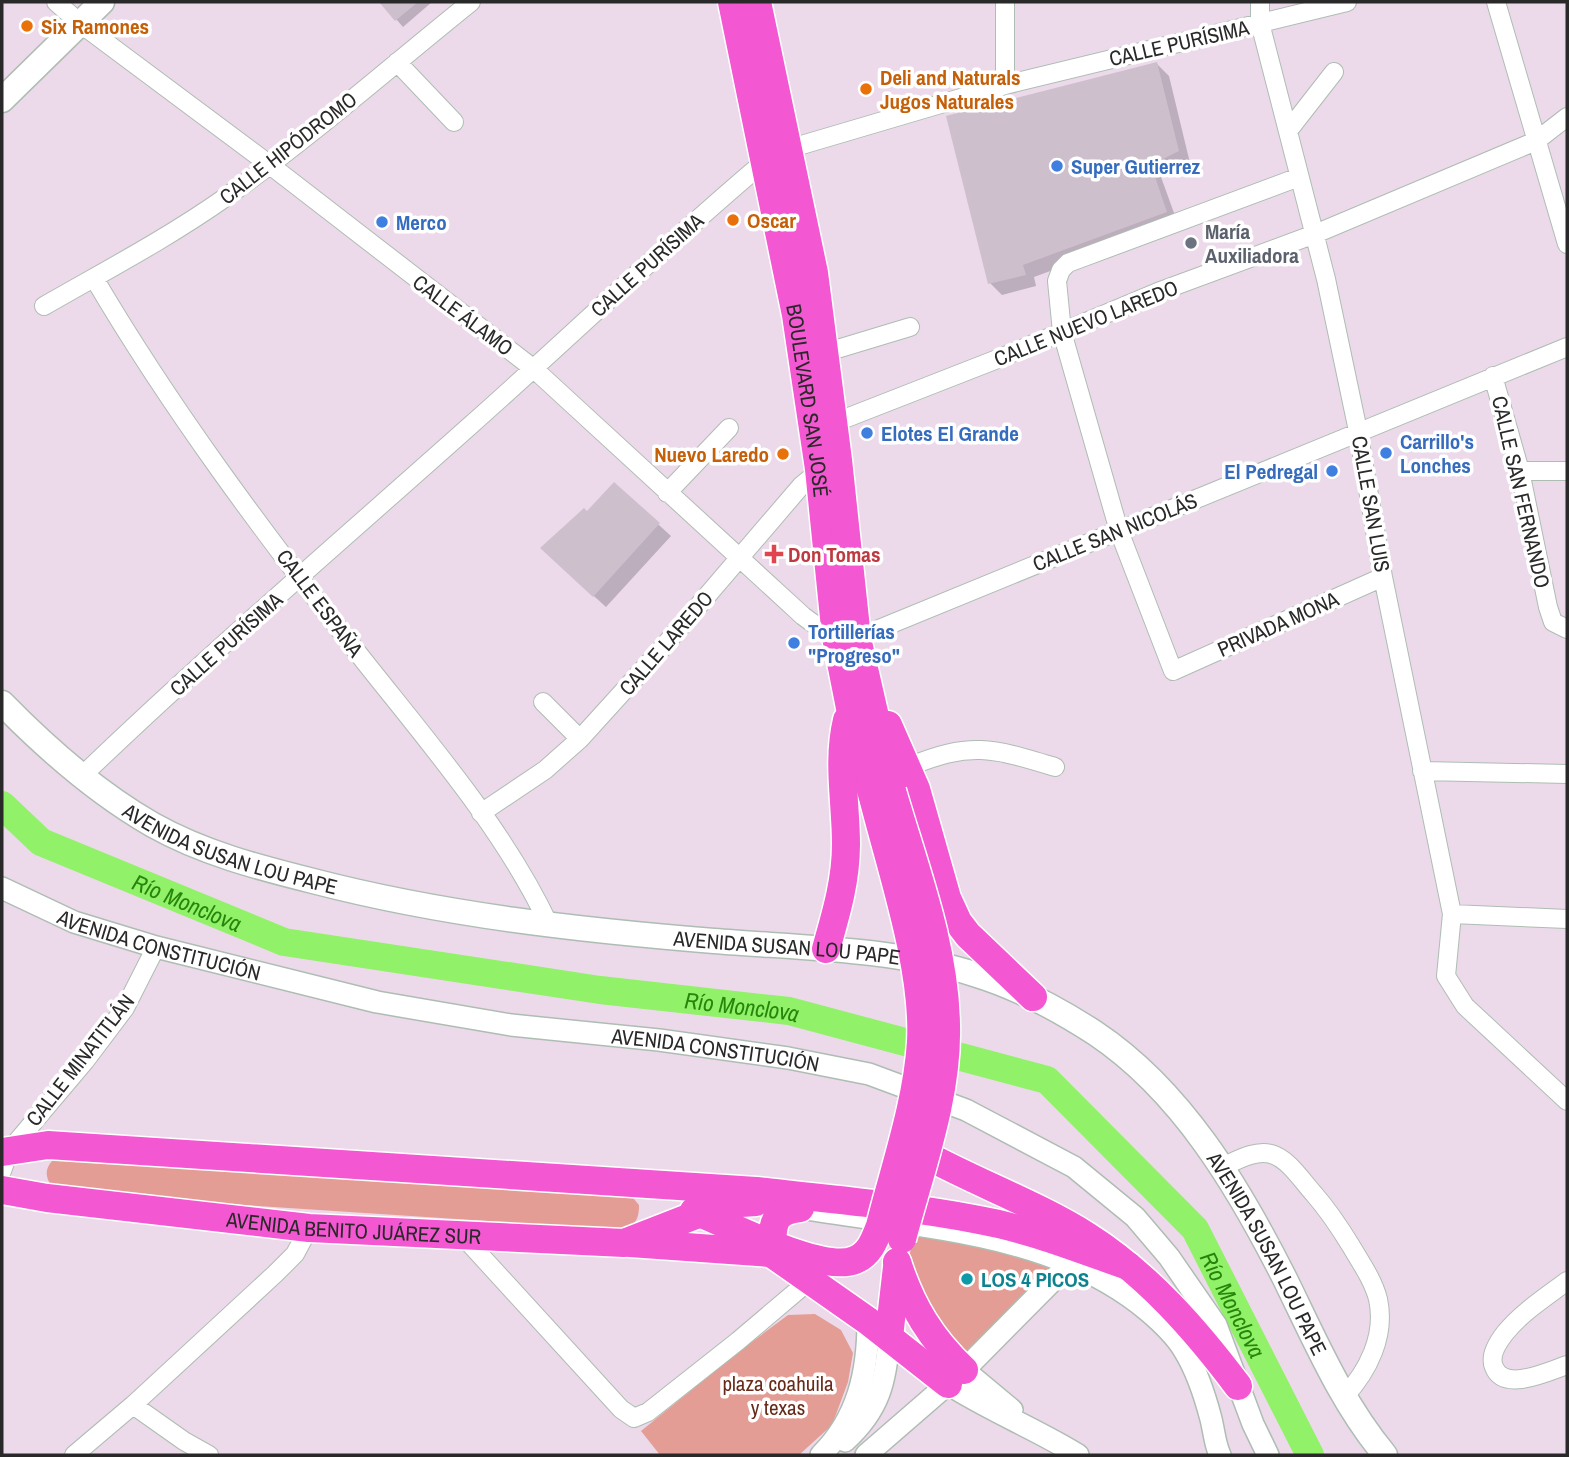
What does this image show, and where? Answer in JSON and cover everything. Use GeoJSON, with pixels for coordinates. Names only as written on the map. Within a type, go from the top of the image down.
{"type":"FeatureCollection","features":[{"type":"Feature","properties":{"kind":"main road"},"geometry":{"type":"LineString","coordinates":[[2,100],[102,2]]}},
{"type":"Feature","properties":{"kind":"main road","name":"BOULEVARD SAN JOSÉ"},"geometry":{"type":"LineString","coordinates":[[732,2],[776,155],[806,228],[824,353],[823,427]]}},
{"type":"Feature","properties":{"kind":"main road","name":"BOULEVARD SAN JOSÉ"},"geometry":{"type":"LineString","coordinates":[[757,2],[776,155],[772,197],[823,427],[847,637],[883,796]]}},
{"type":"Feature","properties":{"kind":"main road"},"geometry":{"type":"LineString","coordinates":[[772,197],[806,228],[789,276]]}},
{"type":"Feature","properties":{"kind":"main road"},"geometry":{"type":"LineString","coordinates":[[826,949],[841,900],[845,872],[841,753],[860,701],[888,725],[908,767],[947,898],[957,922],[1033,997]]}},
{"type":"Feature","properties":{"kind":"main road","name":"AVENIDA SUSAN LOU PAPE"},"geometry":{"type":"LineString","coordinates":[[2,703],[36,737],[113,799],[152,824],[217,855],[346,890],[432,908],[549,925],[826,949],[939,965],[976,974],[1033,997],[1096,1034],[1142,1070],[1168,1096],[1220,1168],[1255,1223],[1344,1397],[1385,1455]]}},
{"type":"Feature","properties":{"kind":"main road"},"geometry":{"type":"LineString","coordinates":[[883,796],[936,945],[946,1027],[937,1104],[924,1154],[893,1242],[905,1287],[956,1377]]}},
{"type":"Feature","properties":{"kind":"main road"},"geometry":{"type":"LineString","coordinates":[[879,1329],[921,1043],[920,1000],[883,796]]}},
{"type":"Feature","properties":{"kind":"main road"},"geometry":{"type":"LineString","coordinates":[[47,1198],[28,1185],[24,1171],[29,1157],[40,1147],[48,1145],[631,1186],[755,1191],[855,1202],[980,1220],[1032,1232],[1128,1266]]}},
{"type":"Feature","properties":{"kind":"main road"},"geometry":{"type":"LineString","coordinates":[[4,1158],[48,1145]]}},
{"type":"Feature","properties":{"kind":"main road"},"geometry":{"type":"LineString","coordinates":[[924,1154],[1085,1235],[1128,1266],[1178,1313],[1238,1386]]}},
{"type":"Feature","properties":{"kind":"main road"},"geometry":{"type":"LineString","coordinates":[[631,1186],[701,1213],[771,1248],[810,1280],[879,1329],[956,1377]]}},
{"type":"Feature","properties":{"kind":"main road"},"geometry":{"type":"LineString","coordinates":[[631,1186],[649,1204],[650,1212],[645,1229],[632,1239]]}},
{"type":"Feature","properties":{"kind":"main road","name":"AVENIDA BENITO JUÁREZ SUR"},"geometry":{"type":"LineString","coordinates":[[2,1190],[47,1198],[309,1228],[632,1239],[701,1213],[749,1202],[800,1208]]}},
{"type":"Feature","properties":{"kind":"main road"},"geometry":{"type":"LineString","coordinates":[[771,1248],[777,1217],[783,1211],[800,1208]]}},
{"type":"Feature","properties":{"kind":"main road"},"geometry":{"type":"LineString","coordinates":[[632,1239],[771,1248],[849,1262],[860,1258],[869,1250],[893,1242]]}},
{"type":"Feature","properties":{"kind":"street","name":"CALLE ÁLAMO"},"geometry":{"type":"LineString","coordinates":[[55,2],[534,369],[809,621],[847,637]]}},
{"type":"Feature","properties":{"kind":"street","name":"CALLE HIPÓDROMO"},"geometry":{"type":"LineString","coordinates":[[44,306],[224,199],[270,165],[471,2]]}},
{"type":"Feature","properties":{"kind":"street"},"geometry":{"type":"LineString","coordinates":[[1005,2],[1005,85]]}},
{"type":"Feature","properties":{"kind":"street","name":"CALLE SAN LUIS"},"geometry":{"type":"LineString","coordinates":[[1260,2],[1260,23],[1336,323],[1383,577],[1452,914],[1446,971],[1450,985],[1465,1006],[1567,1101]]}},
{"type":"Feature","properties":{"kind":"street","name":"CALLE PURÍSIMA"},"geometry":{"type":"LineString","coordinates":[[83,775],[534,369],[629,280],[776,155],[1005,85],[1347,2]]}},
{"type":"Feature","properties":{"kind":"street"},"geometry":{"type":"LineString","coordinates":[[1496,2],[1567,244]]}},
{"type":"Feature","properties":{"kind":"street"},"geometry":{"type":"LineString","coordinates":[[397,62],[454,122]]}},
{"type":"Feature","properties":{"kind":"street"},"geometry":{"type":"LineString","coordinates":[[1288,131],[1334,72]]}},
{"type":"Feature","properties":{"kind":"street","name":"CALLE NUEVO LAREDO"},"geometry":{"type":"LineString","coordinates":[[823,427],[1158,292],[1315,234],[1536,141],[1567,117]]}},
{"type":"Feature","properties":{"kind":"street"},"geometry":{"type":"LineString","coordinates":[[1119,531],[1062,332],[1057,281],[1061,270],[1068,263],[1299,177]]}},
{"type":"Feature","properties":{"kind":"street","name":"CALLE ESPAÑA"},"geometry":{"type":"LineString","coordinates":[[94,278],[199,439],[300,579],[481,813],[524,875],[549,925]]}},
{"type":"Feature","properties":{"kind":"street"},"geometry":{"type":"LineString","coordinates":[[824,353],[910,327]]}},
{"type":"Feature","properties":{"kind":"street","name":"CALLE SAN NICOLÁS"},"geometry":{"type":"LineString","coordinates":[[847,637],[1119,531],[1567,347]]}},
{"type":"Feature","properties":{"kind":"street","name":"CALLE SAN FERNANDO"},"geometry":{"type":"LineString","coordinates":[[1493,376],[1520,471],[1548,607],[1553,622],[1567,629]]}},
{"type":"Feature","properties":{"kind":"street"},"geometry":{"type":"LineString","coordinates":[[667,493],[729,428]]}},
{"type":"Feature","properties":{"kind":"street","name":"CALLE LAREDO"},"geometry":{"type":"LineString","coordinates":[[481,813],[545,771],[580,739],[658,653],[801,486],[829,465]]}},
{"type":"Feature","properties":{"kind":"street"},"geometry":{"type":"LineString","coordinates":[[1520,471],[1567,471]]}},
{"type":"Feature","properties":{"kind":"street","name":"PRIVADA MONA"},"geometry":{"type":"LineString","coordinates":[[1119,531],[1173,671],[1383,577]]}},
{"type":"Feature","properties":{"kind":"street"},"geometry":{"type":"LineString","coordinates":[[543,702],[580,739]]}},
{"type":"Feature","properties":{"kind":"street"},"geometry":{"type":"LineString","coordinates":[[908,767],[971,748],[1015,755],[1055,767]]}},
{"type":"Feature","properties":{"kind":"street"},"geometry":{"type":"LineString","coordinates":[[1422,771],[1567,774]]}},
{"type":"Feature","properties":{"kind":"street","name":"AVENIDA CONSTITUCIÓN"},"geometry":{"type":"LineString","coordinates":[[2,888],[74,922],[156,947],[377,1002],[511,1025],[788,1058],[869,1074],[966,1110],[1074,1167],[1135,1217],[1169,1257],[1216,1325],[1259,1439],[1268,1455]]}},
{"type":"Feature","properties":{"kind":"street"},"geometry":{"type":"LineString","coordinates":[[1452,914],[1567,919]]}},
{"type":"Feature","properties":{"kind":"street","name":"CALLE MINATITLÁN"},"geometry":{"type":"LineString","coordinates":[[4,1158],[85,1061],[125,1008],[143,978],[156,947]]}},
{"type":"Feature","properties":{"kind":"street"},"geometry":{"type":"LineString","coordinates":[[1220,1168],[1258,1153],[1270,1153],[1282,1159],[1319,1200],[1364,1268],[1379,1307],[1375,1347],[1363,1375],[1344,1397]]}},
{"type":"Feature","properties":{"kind":"street"},"geometry":{"type":"LineString","coordinates":[[800,1208],[1013,1245],[1070,1263],[1124,1292],[1155,1318],[1183,1348],[1210,1413],[1218,1454]]}},
{"type":"Feature","properties":{"kind":"street"},"geometry":{"type":"LineString","coordinates":[[74,1455],[133,1405],[281,1268],[295,1254],[309,1228]]}},
{"type":"Feature","properties":{"kind":"street"},"geometry":{"type":"LineString","coordinates":[[461,1234],[627,1415],[634,1418],[644,1415],[810,1280]]}},
{"type":"Feature","properties":{"kind":"street"},"geometry":{"type":"LineString","coordinates":[[870,1451],[956,1377],[1070,1263]]}},
{"type":"Feature","properties":{"kind":"street"},"geometry":{"type":"LineString","coordinates":[[1567,1281],[1505,1332],[1492,1360],[1496,1372],[1509,1380],[1519,1380],[1567,1365]]}},
{"type":"Feature","properties":{"kind":"street"},"geometry":{"type":"LineString","coordinates":[[870,1451],[887,1364],[879,1329]]}},
{"type":"Feature","properties":{"kind":"street"},"geometry":{"type":"LineString","coordinates":[[821,1455],[846,1424],[857,1401],[879,1329]]}},
{"type":"Feature","properties":{"kind":"street"},"geometry":{"type":"LineString","coordinates":[[956,1377],[1010,1409],[1025,1425],[1078,1455]]}},
{"type":"Feature","properties":{"kind":"street"},"geometry":{"type":"LineString","coordinates":[[826,1455],[855,1432],[871,1411],[882,1390]]}},
{"type":"Feature","properties":{"kind":"street"},"geometry":{"type":"LineString","coordinates":[[133,1405],[174,1435],[209,1455]]}},
{"type":"Feature","properties":{"kind":"green space"},"geometry":{"type":"Polygon","coordinates":[[[57,1156],[629,1193],[639,1205],[639,1210],[636,1220],[624,1230],[137,1198],[52,1187],[47,1178],[47,1170],[57,1156]]]}},
{"type":"Feature","properties":{"kind":"green space"},"geometry":{"type":"Polygon","coordinates":[[[917,1235],[991,1248],[1051,1267],[969,1351],[958,1351],[940,1328],[907,1263],[917,1235]]]}},
{"type":"Feature","properties":{"kind":"green space","name":"plaza coahuila y texas"},"geometry":{"type":"Polygon","coordinates":[[[815,1314],[841,1330],[853,1353],[848,1382],[832,1425],[799,1455],[660,1455],[641,1431],[788,1315],[815,1314]]]}},
{"type":"Feature","properties":{"kind":"building"},"geometry":{"type":"Polygon","coordinates":[[[379,2],[418,2],[395,21],[379,2]]]}},
{"type":"Feature","properties":{"kind":"building"},"geometry":{"type":"Polygon","coordinates":[[[1157,62],[1179,151],[1151,165],[1167,212],[1023,265],[1026,275],[988,284],[946,116],[1157,62]]]}},
{"type":"Feature","properties":{"kind":"building"},"geometry":{"type":"Polygon","coordinates":[[[614,482],[660,523],[593,597],[540,548],[584,508],[587,511],[614,482]]]}},
{"type":"Feature","properties":{"kind":"waterway","name":"Río Monclova"},"geometry":{"type":"LineString","coordinates":[[2,805],[41,842],[284,942],[600,990],[789,1011],[1047,1080],[1195,1229],[1310,1455]]}},
{"type":"Feature","properties":{"kind":"place","name":"Six Ramones"},"geometry":{"type":"Point","coordinates":[27,26]}},
{"type":"Feature","properties":{"kind":"place","name":"Deli and Naturals Jugos Naturales"},"geometry":{"type":"Point","coordinates":[866,89]}},
{"type":"Feature","properties":{"kind":"place","name":"Super Gutierrez"},"geometry":{"type":"Point","coordinates":[1057,166]}},
{"type":"Feature","properties":{"kind":"place","name":"Oscar"},"geometry":{"type":"Point","coordinates":[733,220]}},
{"type":"Feature","properties":{"kind":"place","name":"Merco"},"geometry":{"type":"Point","coordinates":[382,222]}},
{"type":"Feature","properties":{"kind":"place","name":"María Auxiliadora"},"geometry":{"type":"Point","coordinates":[1191,243]}},
{"type":"Feature","properties":{"kind":"place","name":"Elotes El Grande"},"geometry":{"type":"Point","coordinates":[867,433]}},
{"type":"Feature","properties":{"kind":"place","name":"Carrillo's Lonches"},"geometry":{"type":"Point","coordinates":[1386,453]}},
{"type":"Feature","properties":{"kind":"place","name":"Nuevo Laredo"},"geometry":{"type":"Point","coordinates":[783,454]}},
{"type":"Feature","properties":{"kind":"place","name":"El Pedregal"},"geometry":{"type":"Point","coordinates":[1332,471]}},
{"type":"Feature","properties":{"kind":"place","name":"Don Tomas"},"geometry":{"type":"Point","coordinates":[774,554]}},
{"type":"Feature","properties":{"kind":"place","name":"Tortillerías \"Progreso\""},"geometry":{"type":"Point","coordinates":[794,643]}},
{"type":"Feature","properties":{"kind":"place","name":"LOS 4 PICOS"},"geometry":{"type":"Point","coordinates":[967,1279]}}]}
